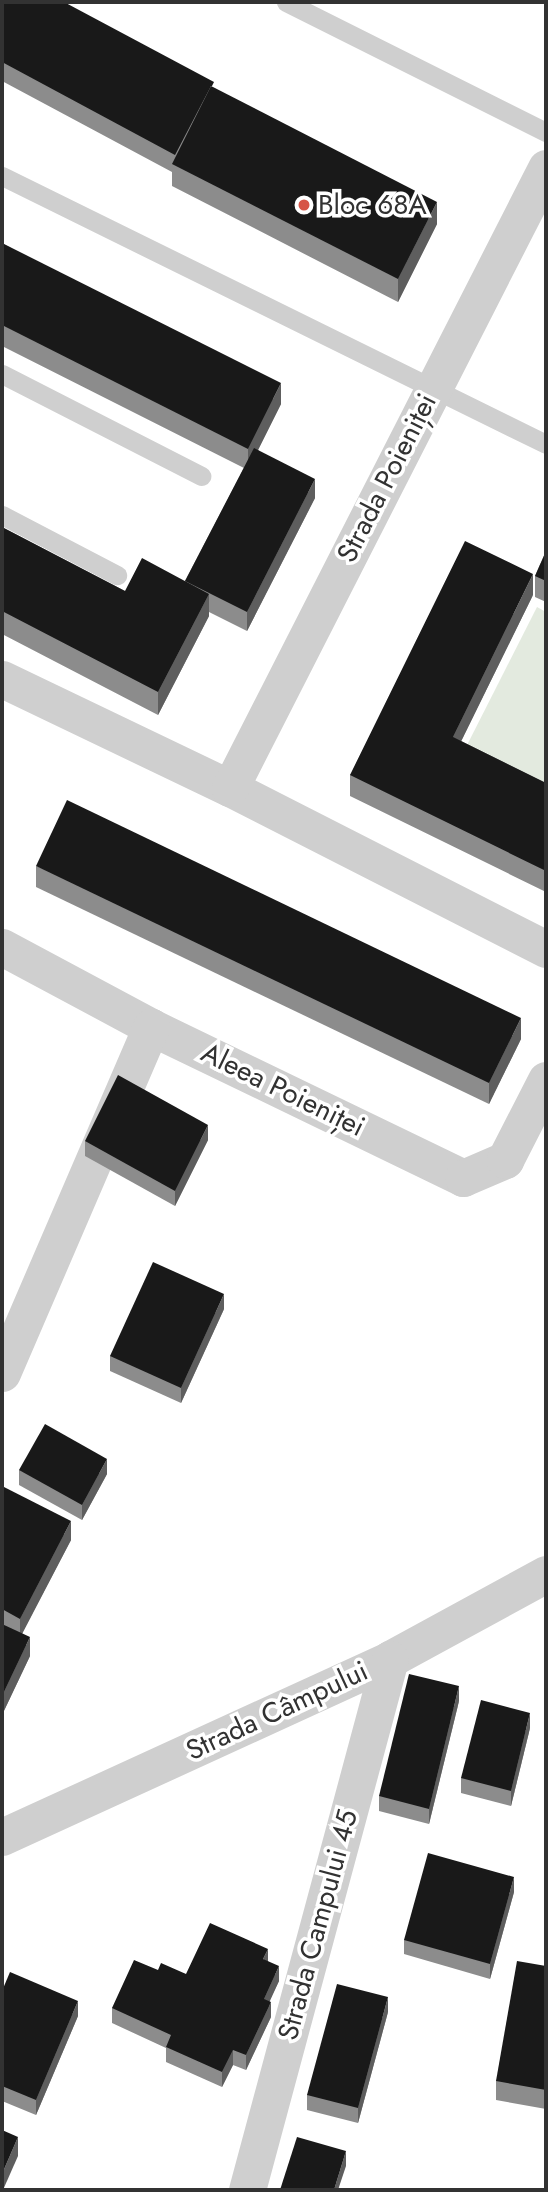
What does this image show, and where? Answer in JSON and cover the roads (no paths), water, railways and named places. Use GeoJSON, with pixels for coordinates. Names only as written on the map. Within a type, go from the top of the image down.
{"type":"FeatureCollection","features":[{"type":"Feature","properties":{"kind":"street","name":"Strada Poieniței"},"geometry":{"type":"LineString","coordinates":[[230,788],[546,168]]}},
{"type":"Feature","properties":{"kind":"street"},"geometry":{"type":"LineString","coordinates":[[2,679],[230,788],[546,949]]}},
{"type":"Feature","properties":{"kind":"street","name":"Aleea Poieniței"},"geometry":{"type":"LineString","coordinates":[[2,947],[151,1027],[463,1178],[506,1160],[542,1089]]}},
{"type":"Feature","properties":{"kind":"street"},"geometry":{"type":"LineString","coordinates":[[2,1373],[151,1027]]}},
{"type":"Feature","properties":{"kind":"street","name":"Strada Câmpului"},"geometry":{"type":"LineString","coordinates":[[2,1837],[390,1659],[546,1574]]}},
{"type":"Feature","properties":{"kind":"street","name":"Strada Campului 45"},"geometry":{"type":"LineString","coordinates":[[247,2190],[390,1659]]}},
{"type":"Feature","properties":{"kind":"lane"},"geometry":{"type":"LineString","coordinates":[[286,2],[546,132]]}},
{"type":"Feature","properties":{"kind":"lane"},"geometry":{"type":"LineString","coordinates":[[2,176],[546,444]]}},
{"type":"Feature","properties":{"kind":"lane"},"geometry":{"type":"LineString","coordinates":[[2,374],[201,476]]}},
{"type":"Feature","properties":{"kind":"lane"},"geometry":{"type":"LineString","coordinates":[[2,515],[117,575]]}},
{"type":"Feature","properties":{"kind":"place","name":"Bloc 68A"},"geometry":{"type":"Point","coordinates":[304,205]}}]}
